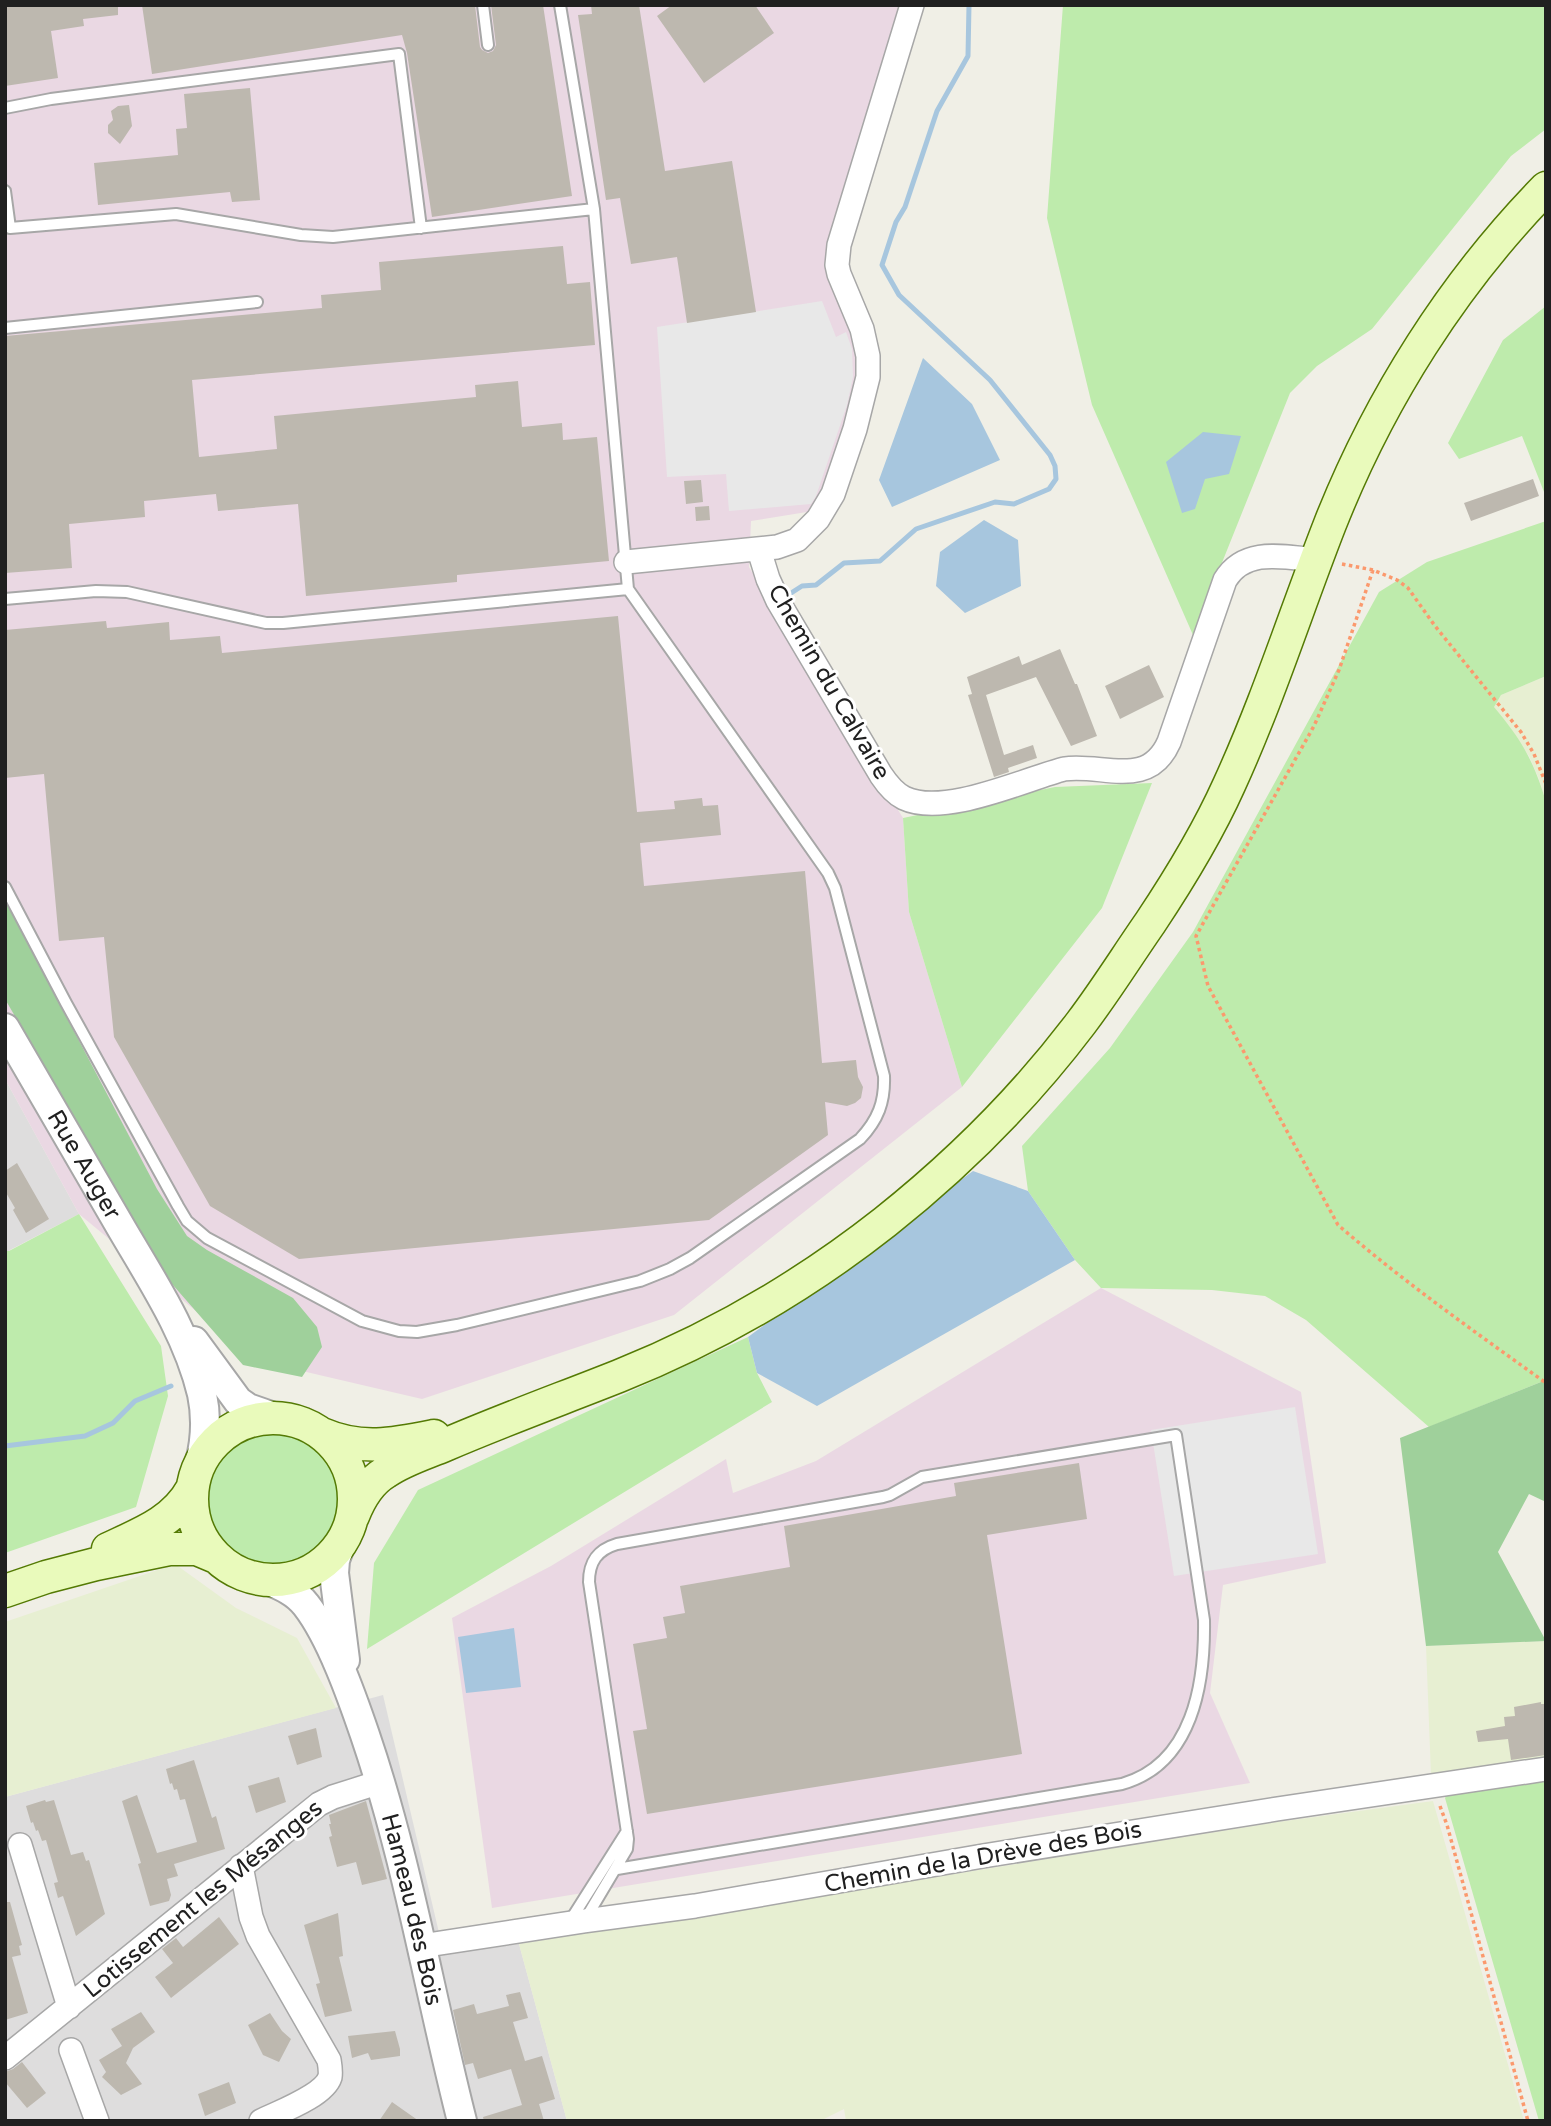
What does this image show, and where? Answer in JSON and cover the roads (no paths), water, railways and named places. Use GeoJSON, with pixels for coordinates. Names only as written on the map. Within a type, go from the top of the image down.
{"type":"FeatureCollection","features":[{"type":"Feature","properties":{"kind":"main road"},"geometry":{"type":"LineString","coordinates":[[5,1591],[96,1564],[169,1549],[197,1549],[216,1557],[239,1573],[267,1580],[304,1574],[321,1565],[347,1530],[363,1493],[387,1471],[527,1410],[647,1364],[720,1328],[807,1277],[884,1222],[953,1162],[1031,1084],[1099,999],[1150,924],[1214,784],[1307,559],[1346,444],[1386,372],[1434,304],[1515,208],[1546,179]]}},
{"type":"Feature","properties":{"kind":"main road"},"geometry":{"type":"LineString","coordinates":[[1307,559],[1396,388],[1470,277],[1506,231],[1546,188]]}},
{"type":"Feature","properties":{"kind":"main road"},"geometry":{"type":"LineString","coordinates":[[46,1577],[155,1527],[178,1510],[218,1438],[235,1427],[254,1420],[274,1417],[304,1423],[322,1434],[348,1444],[383,1444],[438,1435],[527,1410]]}},
{"type":"Feature","properties":{"kind":"main road"},"geometry":{"type":"LineString","coordinates":[[322,1434],[337,1448],[348,1465],[355,1495],[347,1530]]}},
{"type":"Feature","properties":{"kind":"main road"},"geometry":{"type":"LineString","coordinates":[[196,1476],[192,1508],[196,1526],[204,1543],[216,1557]]}},
{"type":"Feature","properties":{"kind":"street"},"geometry":{"type":"LineString","coordinates":[[626,562],[760,550],[786,544],[797,540],[827,508],[862,405],[868,377],[868,356],[862,329],[839,274],[837,256],[912,5]]}},
{"type":"Feature","properties":{"kind":"street","name":"Chemin du Calvaire"},"geometry":{"type":"LineString","coordinates":[[760,550],[768,579],[778,601],[881,775],[901,797],[928,802],[974,797],[1070,768],[1126,772],[1153,763],[1161,756],[1169,742],[1225,580],[1231,570],[1237,564],[1268,556],[1307,559]]}},
{"type":"Feature","properties":{"kind":"street","name":"Rue Auger"},"geometry":{"type":"LineString","coordinates":[[5,1028],[163,1299],[187,1350],[202,1395],[206,1428],[196,1476]]}},
{"type":"Feature","properties":{"kind":"street","name":"Rue Auger"},"geometry":{"type":"LineString","coordinates":[[163,1299],[230,1392],[248,1408],[274,1417]]}},
{"type":"Feature","properties":{"kind":"street","name":"Hameau des Bois"},"geometry":{"type":"LineString","coordinates":[[347,1530],[335,1560],[335,1590],[344,1654],[354,1700],[405,1870],[462,2121]]}},
{"type":"Feature","properties":{"kind":"street","name":"Hameau des Bois"},"geometry":{"type":"LineString","coordinates":[[267,1580],[296,1595],[310,1611],[354,1700]]}},
{"type":"Feature","properties":{"kind":"street","name":"Chemin de la Drève des Bois"},"geometry":{"type":"LineString","coordinates":[[421,1946],[695,1906],[1037,1848],[1546,1769]]}},
{"type":"Feature","properties":{"kind":"street","name":"Lotissement les Mésanges"},"geometry":{"type":"LineString","coordinates":[[5,2058],[325,1800],[380,1782]]}},
{"type":"Feature","properties":{"kind":"street","name":"Lotissement les Mésanges"},"geometry":{"type":"LineString","coordinates":[[20,1844],[69,2007]]}},
{"type":"Feature","properties":{"kind":"street"},"geometry":{"type":"LineString","coordinates":[[241,1866],[251,1917],[258,1936],[329,2060],[331,2074],[326,2085],[306,2099],[261,2121]]}},
{"type":"Feature","properties":{"kind":"street"},"geometry":{"type":"LineString","coordinates":[[71,2050],[97,2121]]}},
{"type":"Feature","properties":{"kind":"lane"},"geometry":{"type":"LineString","coordinates":[[483,5],[488,45]]}},
{"type":"Feature","properties":{"kind":"lane"},"geometry":{"type":"LineString","coordinates":[[5,887],[187,1221],[207,1238],[362,1321],[399,1331],[417,1332],[457,1325],[640,1281],[670,1269],[690,1258],[860,1139],[877,1118],[882,1104],[884,1076],[835,888],[828,873],[628,589],[594,209],[560,5]]}},
{"type":"Feature","properties":{"kind":"lane"},"geometry":{"type":"LineString","coordinates":[[5,108],[51,99],[399,54],[421,228]]}},
{"type":"Feature","properties":{"kind":"lane"},"geometry":{"type":"LineString","coordinates":[[5,191],[10,229],[176,215],[317,237],[333,237],[594,209]]}},
{"type":"Feature","properties":{"kind":"lane"},"geometry":{"type":"LineString","coordinates":[[5,328],[257,302]]}},
{"type":"Feature","properties":{"kind":"lane"},"geometry":{"type":"LineString","coordinates":[[5,599],[111,590],[142,594],[266,623],[283,623],[628,589]]}},
{"type":"Feature","properties":{"kind":"lane"},"geometry":{"type":"LineString","coordinates":[[577,1922],[617,1869],[628,1849],[589,1582],[591,1564],[601,1551],[617,1544],[883,1497],[922,1477],[1176,1434],[1204,1620],[1204,1645],[1198,1695],[1192,1717],[1179,1741],[1156,1767],[1135,1781],[1122,1784],[617,1869]]}},
{"type":"Feature","properties":{"kind":"lane"},"geometry":{"type":"LineString","coordinates":[[577,1922],[627,1831]]}},
{"type":"Feature","properties":{"kind":"water"},"geometry":{"type":"Polygon","coordinates":[[[923,358],[972,404],[1000,460],[892,507],[879,480],[923,358]]]}},
{"type":"Feature","properties":{"kind":"water"},"geometry":{"type":"Polygon","coordinates":[[[1203,432],[1241,436],[1229,474],[1205,479],[1195,509],[1182,513],[1166,462],[1203,432]]]}},
{"type":"Feature","properties":{"kind":"water"},"geometry":{"type":"Polygon","coordinates":[[[984,520],[1018,540],[1021,586],[965,613],[936,586],[940,552],[984,520]]]}},
{"type":"Feature","properties":{"kind":"water"},"geometry":{"type":"Polygon","coordinates":[[[973,1171],[1028,1191],[1075,1260],[817,1406],[757,1373],[748,1337],[973,1171]]]}},
{"type":"Feature","properties":{"kind":"water"},"geometry":{"type":"Polygon","coordinates":[[[514,1628],[521,1687],[466,1693],[458,1637],[514,1628]]]}},
{"type":"Feature","properties":{"kind":"waterway"},"geometry":{"type":"LineString","coordinates":[[788,595],[802,586],[816,585],[844,563],[880,561],[916,529],[995,502],[1014,504],[1049,489],[1056,479],[1055,466],[1050,455],[990,380],[899,295],[882,265],[896,222],[905,207],[937,111],[968,56],[969,5]]}},
{"type":"Feature","properties":{"kind":"waterway"},"geometry":{"type":"LineString","coordinates":[[5,1446],[85,1436],[113,1423],[135,1401],[171,1386]]}}]}
